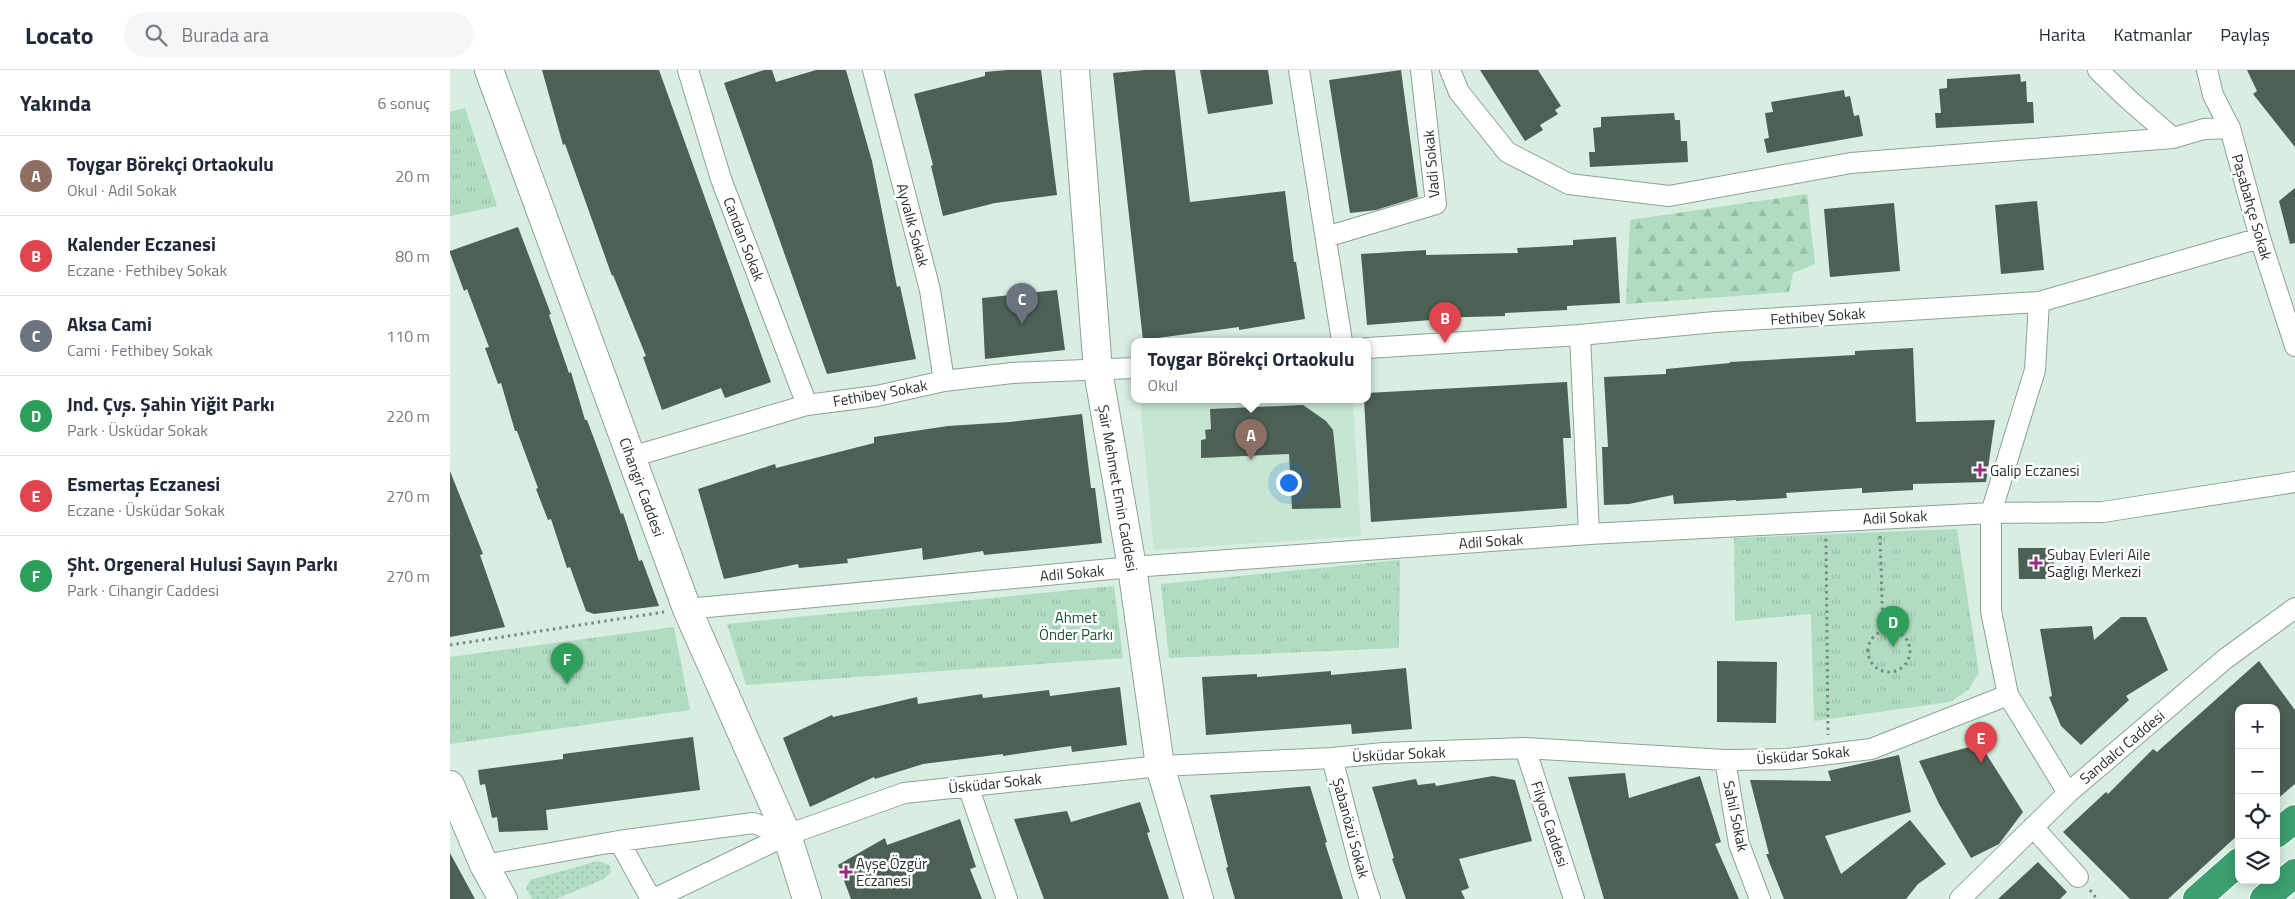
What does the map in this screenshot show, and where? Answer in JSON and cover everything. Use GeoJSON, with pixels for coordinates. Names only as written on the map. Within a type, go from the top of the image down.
{"type":"FeatureCollection","features":[{"type":"Feature","properties":{"kind":"highway"},"geometry":{"type":"LineString","coordinates":[[2280,831],[2295,819]]}},
{"type":"Feature","properties":{"kind":"highway"},"geometry":{"type":"LineString","coordinates":[[2197,899],[2235,866]]}},
{"type":"Feature","properties":{"kind":"highway"},"geometry":{"type":"LineString","coordinates":[[2264,899],[2295,873]]}},
{"type":"Feature","properties":{"kind":"street","name":"Cihangir Caddesi"},"geometry":{"type":"LineString","coordinates":[[489,70],[687,609],[787,835],[807,899]]}},
{"type":"Feature","properties":{"kind":"street","name":"Candan Sokak"},"geometry":{"type":"LineString","coordinates":[[688,70],[722,179],[807,405]]}},
{"type":"Feature","properties":{"kind":"street","name":"Ayvalık Sokak"},"geometry":{"type":"LineString","coordinates":[[873,70],[930,290],[944,382]]}},
{"type":"Feature","properties":{"kind":"street","name":"Şair Mehmet Emin Caddesi"},"geometry":{"type":"LineString","coordinates":[[1075,70],[1098,371],[1132,567],[1160,766],[1199,899]]}},
{"type":"Feature","properties":{"kind":"street"},"geometry":{"type":"LineString","coordinates":[[1299,70],[1342,338]]}},
{"type":"Feature","properties":{"kind":"street","name":"Vadi Sokak"},"geometry":{"type":"LineString","coordinates":[[1326,237],[1436,204],[1421,70]]}},
{"type":"Feature","properties":{"kind":"street"},"geometry":{"type":"LineString","coordinates":[[1450,70],[1459,92],[1506,152],[1569,184],[1669,196],[1851,163],[2173,138],[2204,129],[2230,128]]}},
{"type":"Feature","properties":{"kind":"street"},"geometry":{"type":"LineString","coordinates":[[2098,70],[2173,138]]}},
{"type":"Feature","properties":{"kind":"street","name":"Paşabahçe Sokak"},"geometry":{"type":"LineString","coordinates":[[2207,70],[2213,95],[2230,128],[2260,238],[2295,342]]}},
{"type":"Feature","properties":{"kind":"street","name":"Fethibey Sokak"},"geometry":{"type":"LineString","coordinates":[[1371,348],[1580,335],[1715,322],[2039,302],[2260,238]]}},
{"type":"Feature","properties":{"kind":"street"},"geometry":{"type":"LineString","coordinates":[[2039,302],[2036,370],[1991,513],[1991,611],[2008,695],[2068,793]]}},
{"type":"Feature","properties":{"kind":"street"},"geometry":{"type":"LineString","coordinates":[[1580,335],[1589,534]]}},
{"type":"Feature","properties":{"kind":"street","name":"Fethibey Sokak"},"geometry":{"type":"LineString","coordinates":[[632,457],[807,405],[877,396],[944,382],[1012,373],[1131,368]]}},
{"type":"Feature","properties":{"kind":"street","name":"Adil Sokak"},"geometry":{"type":"LineString","coordinates":[[687,609],[1132,567],[1589,534],[1991,513],[2103,512],[2295,482]]}},
{"type":"Feature","properties":{"kind":"street","name":"Sandalcı Caddesi"},"geometry":{"type":"LineString","coordinates":[[1960,899],[2068,793],[2226,658],[2295,608]]}},
{"type":"Feature","properties":{"kind":"street","name":"Üsküdar Sokak"},"geometry":{"type":"LineString","coordinates":[[653,899],[787,835],[904,793],[1160,766],[1332,758],[1384,753],[1525,748],[1725,760],[1788,759],[1871,748],[2008,695]]}},
{"type":"Feature","properties":{"kind":"street","name":"Filyos Caddesi"},"geometry":{"type":"LineString","coordinates":[[1525,748],[1574,899]]}},
{"type":"Feature","properties":{"kind":"street","name":"Şabanözü Sokak"},"geometry":{"type":"LineString","coordinates":[[1332,758],[1370,899]]}},
{"type":"Feature","properties":{"kind":"street","name":"Sahil Sokak"},"geometry":{"type":"LineString","coordinates":[[1725,760],[1739,844],[1760,899]]}},
{"type":"Feature","properties":{"kind":"street"},"geometry":{"type":"LineString","coordinates":[[450,785],[484,865],[503,899]]}},
{"type":"Feature","properties":{"kind":"street"},"geometry":{"type":"LineString","coordinates":[[968,786],[1007,899]]}},
{"type":"Feature","properties":{"kind":"street"},"geometry":{"type":"LineString","coordinates":[[484,865],[619,841],[753,823],[787,835]]}},
{"type":"Feature","properties":{"kind":"street"},"geometry":{"type":"LineString","coordinates":[[2033,827],[2078,877]]}},
{"type":"Feature","properties":{"kind":"street"},"geometry":{"type":"LineString","coordinates":[[619,841],[653,899]]}},
{"type":"Feature","properties":{"kind":"path"},"geometry":{"type":"LineString","coordinates":[[1880,518],[1883,631]]}},
{"type":"Feature","properties":{"kind":"path"},"geometry":{"type":"LineString","coordinates":[[1826,521],[1828,754]]}},
{"type":"Feature","properties":{"kind":"path"},"geometry":{"type":"LineString","coordinates":[[450,645],[687,609]]}},
{"type":"Feature","properties":{"kind":"path"},"geometry":{"type":"LineString","coordinates":[[1883,631],[1896,631],[1906,639],[1909,645],[1909,658],[1901,668],[1895,671],[1881,670],[1875,666],[1868,653],[1872,639],[1883,631]]}},
{"type":"Feature","properties":{"kind":"shaded area"},"geometry":{"type":"Polygon","coordinates":[[[1140,403],[1353,403],[1361,536],[1154,550],[1140,403]]]}},
{"type":"Feature","properties":{"kind":"green space"},"geometry":{"type":"Polygon","coordinates":[[[465,108],[497,206],[450,216],[450,112],[465,108]]]}},
{"type":"Feature","properties":{"kind":"green space"},"geometry":{"type":"Polygon","coordinates":[[[1807,194],[1815,264],[1793,273],[1789,292],[1626,304],[1630,220],[1807,194]]]}},
{"type":"Feature","properties":{"kind":"green space"},"geometry":{"type":"Polygon","coordinates":[[[1957,529],[1979,673],[1968,690],[1950,702],[1814,721],[1811,614],[1735,621],[1734,538],[1957,529]]]}},
{"type":"Feature","properties":{"kind":"green space"},"geometry":{"type":"Polygon","coordinates":[[[1400,560],[1399,648],[1169,658],[1161,584],[1400,560]]]}},
{"type":"Feature","properties":{"kind":"green space","name":"Ahmet Önder Parkı"},"geometry":{"type":"Polygon","coordinates":[[[1114,586],[1123,658],[746,685],[727,624],[1114,586]]]}},
{"type":"Feature","properties":{"kind":"green space"},"geometry":{"type":"Polygon","coordinates":[[[674,627],[690,710],[450,744],[450,657],[674,627]]]}},
{"type":"Feature","properties":{"kind":"green space"},"geometry":{"type":"Polygon","coordinates":[[[598,861],[610,865],[611,872],[604,879],[556,899],[532,899],[526,889],[530,880],[598,861]]]}},
{"type":"Feature","properties":{"kind":"building"},"geometry":{"type":"Polygon","coordinates":[[[542,70],[659,70],[771,382],[725,398],[721,388],[662,410],[643,357],[646,356],[612,276],[565,144],[563,145],[542,70]]]}},
{"type":"Feature","properties":{"kind":"building"},"geometry":{"type":"Polygon","coordinates":[[[764,70],[772,70],[776,82],[816,70],[846,70],[872,161],[897,287],[900,286],[916,359],[827,374],[724,83],[764,70]]]}},
{"type":"Feature","properties":{"kind":"building"},"geometry":{"type":"Polygon","coordinates":[[[1041,70],[1057,195],[995,203],[943,216],[931,166],[933,165],[914,94],[985,76],[985,72],[1041,70]]]}},
{"type":"Feature","properties":{"kind":"building"},"geometry":{"type":"Polygon","coordinates":[[[1175,70],[1190,202],[1285,191],[1294,262],[1296,262],[1305,319],[1239,330],[1239,327],[1158,338],[1143,338],[1113,73],[1175,70]]]}},
{"type":"Feature","properties":{"kind":"building"},"geometry":{"type":"Polygon","coordinates":[[[1200,70],[1268,70],[1273,104],[1208,114],[1200,70]]]}},
{"type":"Feature","properties":{"kind":"building"},"geometry":{"type":"Polygon","coordinates":[[[1401,70],[1418,197],[1376,210],[1350,213],[1329,80],[1401,70]]]}},
{"type":"Feature","properties":{"kind":"building"},"geometry":{"type":"Polygon","coordinates":[[[1480,70],[1538,70],[1561,106],[1555,110],[1558,114],[1540,125],[1543,130],[1525,141],[1480,70]]]}},
{"type":"Feature","properties":{"kind":"building"},"geometry":{"type":"Polygon","coordinates":[[[2247,70],[2295,70],[2295,147],[2253,94],[2257,91],[2247,70]]]}},
{"type":"Feature","properties":{"kind":"building"},"geometry":{"type":"Polygon","coordinates":[[[2020,74],[2021,82],[2026,81],[2027,102],[2033,102],[2034,123],[1936,128],[1935,113],[1941,113],[1939,89],[1947,88],[1947,79],[2020,74]]]}},
{"type":"Feature","properties":{"kind":"building"},"geometry":{"type":"Polygon","coordinates":[[[1844,90],[1845,97],[1850,96],[1854,116],[1859,115],[1863,136],[1767,153],[1764,139],[1769,138],[1765,113],[1773,112],[1771,102],[1844,90]]]}},
{"type":"Feature","properties":{"kind":"building"},"geometry":{"type":"Polygon","coordinates":[[[1674,113],[1675,120],[1680,120],[1681,141],[1687,141],[1688,162],[1590,167],[1589,152],[1595,152],[1593,128],[1601,127],[1601,117],[1674,113]]]}},
{"type":"Feature","properties":{"kind":"building"},"geometry":{"type":"Polygon","coordinates":[[[2295,188],[2295,243],[2290,244],[2279,201],[2295,188]]]}},
{"type":"Feature","properties":{"kind":"building"},"geometry":{"type":"Polygon","coordinates":[[[2037,201],[2044,270],[2001,274],[1995,205],[2037,201]]]}},
{"type":"Feature","properties":{"kind":"building"},"geometry":{"type":"Polygon","coordinates":[[[1894,203],[1900,271],[1830,277],[1824,209],[1894,203]]]}},
{"type":"Feature","properties":{"kind":"building"},"geometry":{"type":"Polygon","coordinates":[[[518,227],[551,314],[549,315],[569,373],[571,372],[585,420],[587,420],[621,514],[623,513],[639,561],[642,560],[659,606],[594,614],[586,611],[570,567],[567,568],[551,519],[548,520],[536,489],[538,488],[517,431],[515,431],[501,383],[498,384],[485,348],[489,347],[467,289],[464,291],[450,253],[450,251],[518,227]]]}},
{"type":"Feature","properties":{"kind":"building"},"geometry":{"type":"Polygon","coordinates":[[[1616,237],[1620,303],[1567,306],[1567,310],[1505,313],[1505,316],[1431,318],[1431,320],[1367,325],[1361,254],[1426,250],[1426,255],[1518,253],[1517,248],[1573,245],[1573,240],[1616,237]]]}},
{"type":"Feature","properties":{"kind":"building"},"geometry":{"type":"Polygon","coordinates":[[[1057,290],[1065,350],[985,359],[982,298],[1057,290]]]}},
{"type":"Feature","properties":{"kind":"building"},"geometry":{"type":"Polygon","coordinates":[[[1913,348],[1916,422],[1995,420],[1986,482],[1913,484],[1913,490],[1862,493],[1862,488],[1786,493],[1787,498],[1674,504],[1673,495],[1629,504],[1604,505],[1602,447],[1608,447],[1604,377],[1666,374],[1666,369],[1730,362],[1855,355],[1855,351],[1913,348]]]}},
{"type":"Feature","properties":{"kind":"building"},"geometry":{"type":"Polygon","coordinates":[[[1567,382],[1571,438],[1563,438],[1567,508],[1371,522],[1364,403],[1371,403],[1371,393],[1567,382]]]}},
{"type":"Feature","properties":{"kind":"building"},"geometry":{"type":"Polygon","coordinates":[[[1303,405],[1326,421],[1333,430],[1341,508],[1292,509],[1289,454],[1201,458],[1201,440],[1206,439],[1205,430],[1211,429],[1210,409],[1303,405]]]}},
{"type":"Feature","properties":{"kind":"building"},"geometry":{"type":"Polygon","coordinates":[[[1082,414],[1091,488],[1095,488],[1102,543],[984,555],[983,551],[923,560],[922,548],[847,559],[848,563],[799,568],[798,564],[724,579],[698,489],[775,464],[776,468],[874,443],[874,437],[948,426],[1010,422],[1082,414]]]}},
{"type":"Feature","properties":{"kind":"building"},"geometry":{"type":"Polygon","coordinates":[[[450,471],[483,554],[480,555],[505,627],[450,637],[450,471]]]}},
{"type":"Feature","properties":{"kind":"building","name":"Subay Evleri Aile Sağlığı Merkezi"},"geometry":{"type":"Polygon","coordinates":[[[2018,548],[2054,548],[2054,579],[2019,579],[2018,548]]]}},
{"type":"Feature","properties":{"kind":"building"},"geometry":{"type":"Polygon","coordinates":[[[2121,617],[2146,617],[2168,670],[2126,696],[2129,700],[2081,745],[2061,726],[2049,697],[2052,696],[2040,629],[2092,626],[2094,640],[2121,617]]]}},
{"type":"Feature","properties":{"kind":"building"},"geometry":{"type":"Polygon","coordinates":[[[1717,661],[1777,662],[1776,723],[1717,722],[1717,661]]]}},
{"type":"Feature","properties":{"kind":"building"},"geometry":{"type":"Polygon","coordinates":[[[2259,661],[2295,710],[2295,784],[2280,797],[2280,704],[2235,704],[2235,838],[2168,899],[2130,899],[2063,832],[2106,792],[2108,794],[2153,749],[2157,752],[2259,661]]]}},
{"type":"Feature","properties":{"kind":"building"},"geometry":{"type":"Polygon","coordinates":[[[1406,668],[1412,729],[1352,734],[1351,724],[1206,735],[1202,677],[1257,674],[1257,677],[1331,671],[1331,675],[1406,668]]]}},
{"type":"Feature","properties":{"kind":"building"},"geometry":{"type":"Polygon","coordinates":[[[1120,687],[1127,745],[1072,752],[1071,746],[1003,756],[1003,754],[923,764],[875,779],[874,777],[810,807],[783,738],[832,715],[833,717],[917,697],[918,704],[982,694],[983,698],[1049,690],[1050,696],[1120,687]]]}},
{"type":"Feature","properties":{"kind":"building"},"geometry":{"type":"Polygon","coordinates":[[[693,737],[700,790],[546,810],[548,830],[499,832],[497,817],[492,818],[485,784],[480,785],[478,770],[563,759],[563,754],[693,737]]]}},
{"type":"Feature","properties":{"kind":"building"},"geometry":{"type":"Polygon","coordinates":[[[1980,744],[2023,812],[1999,844],[1971,858],[1939,804],[1919,761],[1980,744]]]}},
{"type":"Feature","properties":{"kind":"building"},"geometry":{"type":"Polygon","coordinates":[[[1899,755],[1911,812],[1825,836],[1841,874],[1910,820],[1946,864],[1918,884],[1906,899],[1784,899],[1766,854],[1769,854],[1750,780],[1831,781],[1828,771],[1899,755]]]}},
{"type":"Feature","properties":{"kind":"building"},"geometry":{"type":"Polygon","coordinates":[[[1625,773],[1629,798],[1700,776],[1721,842],[1715,844],[1739,899],[1604,899],[1568,777],[1625,773]]]}},
{"type":"Feature","properties":{"kind":"building"},"geometry":{"type":"Polygon","coordinates":[[[1493,776],[1515,780],[1532,841],[1459,859],[1469,888],[1461,891],[1465,899],[1406,899],[1392,859],[1394,858],[1372,787],[1416,779],[1418,785],[1435,783],[1436,786],[1493,776]]]}},
{"type":"Feature","properties":{"kind":"building"},"geometry":{"type":"Polygon","coordinates":[[[1310,786],[1327,842],[1325,843],[1343,899],[1235,899],[1226,868],[1228,867],[1210,795],[1310,786]]]}},
{"type":"Feature","properties":{"kind":"building"},"geometry":{"type":"Polygon","coordinates":[[[1140,802],[1150,832],[1147,833],[1169,899],[1044,899],[1014,819],[1067,811],[1071,822],[1140,802]]]}},
{"type":"Feature","properties":{"kind":"building"},"geometry":{"type":"Polygon","coordinates":[[[960,819],[976,867],[970,869],[982,899],[851,899],[838,865],[885,838],[887,845],[960,819]]]}},
{"type":"Feature","properties":{"kind":"building"},"geometry":{"type":"Polygon","coordinates":[[[450,853],[475,899],[450,899],[450,853]]]}},
{"type":"Feature","properties":{"kind":"building"},"geometry":{"type":"Polygon","coordinates":[[[2038,862],[2067,892],[2060,899],[1998,899],[2038,862]]]}},
{"type":"Feature","properties":{"kind":"place","name":"Aksa Cami"},"geometry":{"type":"Point","coordinates":[1022,324]}},
{"type":"Feature","properties":{"kind":"place","name":"Kalender Eczanesi"},"geometry":{"type":"Point","coordinates":[1445,343]}},
{"type":"Feature","properties":{"kind":"place","name":"Toygar Börekçi Ortaokulu"},"geometry":{"type":"Point","coordinates":[1251,460]}},
{"type":"Feature","properties":{"kind":"place","name":"Galip Eczanesi"},"geometry":{"type":"Point","coordinates":[1980,470]}},
{"type":"Feature","properties":{"kind":"place","name":"Subay Evleri Aile Sağlığı Merkezi"},"geometry":{"type":"Point","coordinates":[2036,563]}},
{"type":"Feature","properties":{"kind":"place","name":"Jnd. Çvş. Şahin Yiğit Parkı"},"geometry":{"type":"Point","coordinates":[1893,647]}},
{"type":"Feature","properties":{"kind":"place","name":"Şht. Orgeneral Hulusi Sayın Parkı"},"geometry":{"type":"Point","coordinates":[567,684]}},
{"type":"Feature","properties":{"kind":"place","name":"Esmertaş Eczanesi"},"geometry":{"type":"Point","coordinates":[1981,763]}},
{"type":"Feature","properties":{"kind":"place","name":"Ayşe Özgür Eczanesi"},"geometry":{"type":"Point","coordinates":[846,872]}}]}
